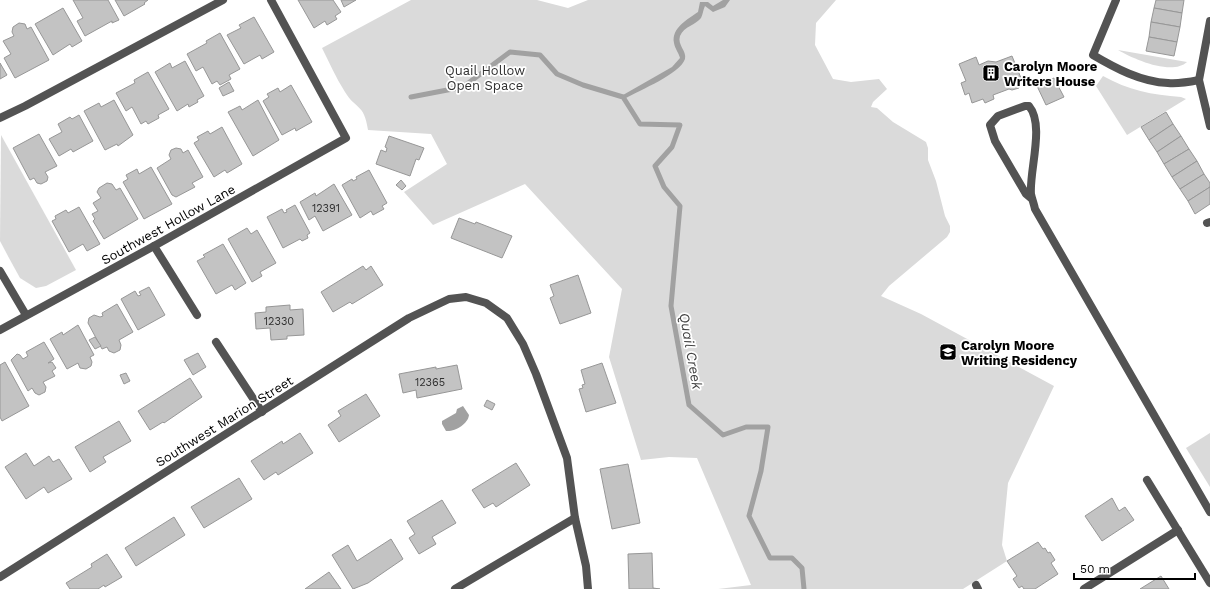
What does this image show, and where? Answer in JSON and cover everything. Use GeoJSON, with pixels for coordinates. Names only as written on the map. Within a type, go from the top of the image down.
{"type":"FeatureCollection","features":[{"type":"Feature","properties":{"kind":"street"},"geometry":{"type":"LineString","coordinates":[[0,118],[32,103],[223,0]]}},
{"type":"Feature","properties":{"kind":"street","name":"Southwest Hollow Lane"},"geometry":{"type":"LineString","coordinates":[[0,330],[154,246],[346,138],[271,0]]}},
{"type":"Feature","properties":{"kind":"street"},"geometry":{"type":"LineString","coordinates":[[1116,0],[1093,54],[1114,68],[1139,77],[1168,84],[1199,80]]}},
{"type":"Feature","properties":{"kind":"street"},"geometry":{"type":"LineString","coordinates":[[1210,21],[1199,80],[1210,126]]}},
{"type":"Feature","properties":{"kind":"street"},"geometry":{"type":"LineString","coordinates":[[1032,199],[1026,194],[995,141],[990,125],[998,116],[1025,106],[1029,106],[1035,117],[1035,152],[1031,194],[1035,209],[1070,273],[1210,512]]}},
{"type":"Feature","properties":{"kind":"street"},"geometry":{"type":"LineString","coordinates":[[154,246],[197,315]]}},
{"type":"Feature","properties":{"kind":"street"},"geometry":{"type":"LineString","coordinates":[[0,271],[26,316]]}},
{"type":"Feature","properties":{"kind":"street","name":"Southwest Marion Street"},"geometry":{"type":"LineString","coordinates":[[0,577],[409,318],[449,299],[466,297],[486,303],[507,318],[523,344],[567,458],[575,518]]}},
{"type":"Feature","properties":{"kind":"street"},"geometry":{"type":"LineString","coordinates":[[216,342],[262,412]]}},
{"type":"Feature","properties":{"kind":"street"},"geometry":{"type":"LineString","coordinates":[[1147,480],[1210,583]]}},
{"type":"Feature","properties":{"kind":"street"},"geometry":{"type":"LineString","coordinates":[[455,589],[575,518],[586,566],[588,589]]}},
{"type":"Feature","properties":{"kind":"street"},"geometry":{"type":"LineString","coordinates":[[1084,589],[1178,530]]}},
{"type":"Feature","properties":{"kind":"green space","name":"Quail Hollow Open Space"},"geometry":{"type":"Polygon","coordinates":[[[411,0],[537,0],[568,8],[588,0],[836,0],[816,23],[815,45],[833,79],[851,82],[879,79],[887,89],[873,102],[871,107],[877,108],[893,122],[926,142],[928,148],[928,160],[936,181],[945,216],[950,226],[950,232],[947,237],[889,286],[881,296],[921,314],[1054,386],[1008,483],[1002,545],[1007,561],[963,589],[718,589],[751,585],[697,458],[669,457],[641,460],[609,357],[622,289],[525,184],[433,225],[404,192],[447,164],[431,134],[368,130],[362,111],[349,98],[336,76],[322,48],[411,0]]]}},
{"type":"Feature","properties":{"kind":"green space"},"geometry":{"type":"Polygon","coordinates":[[[1118,50],[1187,62],[1180,66],[1163,67],[1152,65],[1133,58],[1118,50]]]}},
{"type":"Feature","properties":{"kind":"green space"},"geometry":{"type":"Polygon","coordinates":[[[1103,76],[1112,81],[1140,91],[1186,99],[1127,135],[1096,86],[1103,76]]]}},
{"type":"Feature","properties":{"kind":"green space"},"geometry":{"type":"Polygon","coordinates":[[[1,135],[76,270],[46,286],[36,288],[20,278],[0,241],[1,135]]]}},
{"type":"Feature","properties":{"kind":"green space"},"geometry":{"type":"Polygon","coordinates":[[[1210,433],[1210,487],[1186,448],[1210,433]]]}},
{"type":"Feature","properties":{"kind":"shaded area"},"geometry":{"type":"Polygon","coordinates":[[[723,0],[730,0],[725,7],[713,12],[705,6],[701,18],[684,30],[680,36],[679,39],[685,53],[685,59],[682,65],[668,76],[650,86],[626,98],[623,95],[672,67],[680,58],[674,43],[675,33],[681,24],[698,12],[700,2],[708,2],[713,6],[723,0]]]}},
{"type":"Feature","properties":{"kind":"shaded area"},"geometry":{"type":"Polygon","coordinates":[[[463,406],[469,415],[464,424],[457,429],[446,431],[442,421],[456,413],[457,409],[463,406]]]}},
{"type":"Feature","properties":{"kind":"building"},"geometry":{"type":"Polygon","coordinates":[[[73,0],[108,0],[119,20],[112,23],[112,21],[85,36],[77,21],[83,18],[73,0]]]}},
{"type":"Feature","properties":{"kind":"building"},"geometry":{"type":"Polygon","coordinates":[[[115,0],[148,0],[144,3],[145,4],[124,16],[115,0]]]}},
{"type":"Feature","properties":{"kind":"building"},"geometry":{"type":"Polygon","coordinates":[[[298,0],[333,0],[341,12],[335,16],[337,19],[327,25],[325,21],[314,28],[298,0]]]}},
{"type":"Feature","properties":{"kind":"building"},"geometry":{"type":"Polygon","coordinates":[[[341,0],[356,0],[344,7],[341,0]]]}},
{"type":"Feature","properties":{"kind":"building"},"geometry":{"type":"Polygon","coordinates":[[[1156,0],[1184,0],[1182,13],[1154,8],[1156,0]]]}},
{"type":"Feature","properties":{"kind":"building"},"geometry":{"type":"Polygon","coordinates":[[[63,8],[82,41],[72,47],[70,44],[53,55],[35,24],[63,8]]]}},
{"type":"Feature","properties":{"kind":"building"},"geometry":{"type":"Polygon","coordinates":[[[1154,8],[1182,13],[1180,27],[1151,22],[1154,8]]]}},
{"type":"Feature","properties":{"kind":"building"},"geometry":{"type":"Polygon","coordinates":[[[254,17],[274,52],[262,59],[260,55],[244,64],[227,35],[241,28],[239,25],[254,17]]]}},
{"type":"Feature","properties":{"kind":"building"},"geometry":{"type":"Polygon","coordinates":[[[1151,22],[1180,27],[1177,42],[1149,37],[1151,22]]]}},
{"type":"Feature","properties":{"kind":"building"},"geometry":{"type":"Polygon","coordinates":[[[19,23],[25,24],[27,29],[31,27],[49,60],[15,78],[4,58],[11,54],[3,41],[14,36],[12,32],[13,27],[19,23]]]}},
{"type":"Feature","properties":{"kind":"building"},"geometry":{"type":"Polygon","coordinates":[[[220,33],[240,69],[229,75],[231,79],[220,85],[217,81],[212,84],[203,67],[196,71],[187,54],[207,43],[206,41],[220,33]]]}},
{"type":"Feature","properties":{"kind":"building"},"geometry":{"type":"Polygon","coordinates":[[[1149,37],[1177,42],[1174,56],[1146,51],[1149,37]]]}},
{"type":"Feature","properties":{"kind":"building","name":"Carolyn Moore Writers House"},"geometry":{"type":"Polygon","coordinates":[[[1012,56],[1023,83],[1019,85],[1019,88],[1012,90],[1009,89],[993,95],[994,99],[985,103],[983,99],[972,103],[969,93],[965,95],[961,83],[966,81],[959,64],[976,57],[979,65],[988,61],[996,62],[1012,56]]]}},
{"type":"Feature","properties":{"kind":"building"},"geometry":{"type":"Polygon","coordinates":[[[185,61],[204,96],[197,100],[198,102],[189,107],[188,104],[177,111],[155,72],[170,63],[172,68],[185,61]]]}},
{"type":"Feature","properties":{"kind":"building"},"geometry":{"type":"Polygon","coordinates":[[[0,63],[7,75],[0,79],[0,63]]]}},
{"type":"Feature","properties":{"kind":"building"},"geometry":{"type":"Polygon","coordinates":[[[148,72],[169,109],[158,115],[159,118],[148,124],[146,121],[141,124],[132,107],[126,111],[116,93],[135,83],[134,80],[148,72]]]}},
{"type":"Feature","properties":{"kind":"building"},"geometry":{"type":"Polygon","coordinates":[[[1054,78],[1064,97],[1046,105],[1037,86],[1054,78]]]}},
{"type":"Feature","properties":{"kind":"building"},"geometry":{"type":"Polygon","coordinates":[[[229,82],[234,91],[223,96],[219,88],[229,82]]]}},
{"type":"Feature","properties":{"kind":"building"},"geometry":{"type":"Polygon","coordinates":[[[291,85],[312,122],[296,131],[295,128],[282,135],[263,101],[269,97],[267,94],[278,88],[280,92],[291,85]]]}},
{"type":"Feature","properties":{"kind":"building"},"geometry":{"type":"Polygon","coordinates":[[[114,100],[133,135],[118,146],[117,144],[105,150],[84,111],[99,103],[101,107],[114,100]]]}},
{"type":"Feature","properties":{"kind":"building"},"geometry":{"type":"Polygon","coordinates":[[[258,100],[279,140],[253,156],[228,112],[240,106],[242,110],[258,100]]]}},
{"type":"Feature","properties":{"kind":"building"},"geometry":{"type":"Polygon","coordinates":[[[1166,112],[1173,124],[1149,140],[1141,127],[1166,112]]]}},
{"type":"Feature","properties":{"kind":"building"},"geometry":{"type":"Polygon","coordinates":[[[79,115],[93,141],[73,152],[71,149],[59,156],[49,139],[62,132],[58,124],[70,117],[72,119],[79,115]]]}},
{"type":"Feature","properties":{"kind":"building"},"geometry":{"type":"Polygon","coordinates":[[[1173,124],[1181,136],[1157,152],[1149,140],[1173,124]]]}},
{"type":"Feature","properties":{"kind":"building"},"geometry":{"type":"Polygon","coordinates":[[[222,127],[242,164],[227,173],[225,170],[214,177],[194,143],[199,140],[197,137],[208,131],[210,134],[222,127]]]}},
{"type":"Feature","properties":{"kind":"building"},"geometry":{"type":"Polygon","coordinates":[[[39,134],[57,166],[45,172],[48,177],[47,181],[41,184],[37,183],[34,178],[30,180],[13,148],[39,134]]]}},
{"type":"Feature","properties":{"kind":"building"},"geometry":{"type":"Polygon","coordinates":[[[389,136],[424,148],[419,160],[416,159],[410,176],[376,164],[381,150],[386,152],[387,148],[385,147],[389,136]]]}},
{"type":"Feature","properties":{"kind":"building"},"geometry":{"type":"Polygon","coordinates":[[[1181,136],[1189,149],[1164,164],[1157,152],[1181,136]]]}},
{"type":"Feature","properties":{"kind":"building"},"geometry":{"type":"Polygon","coordinates":[[[176,148],[181,149],[183,153],[188,150],[203,177],[192,183],[195,187],[176,197],[172,195],[157,168],[171,159],[169,155],[171,150],[176,148]]]}},
{"type":"Feature","properties":{"kind":"building"},"geometry":{"type":"Polygon","coordinates":[[[1189,149],[1197,161],[1172,177],[1164,164],[1189,149]]]}},
{"type":"Feature","properties":{"kind":"building"},"geometry":{"type":"Polygon","coordinates":[[[1197,161],[1204,174],[1180,189],[1172,177],[1197,161]]]}},
{"type":"Feature","properties":{"kind":"building"},"geometry":{"type":"Polygon","coordinates":[[[151,167],[172,204],[144,219],[123,182],[128,179],[126,175],[137,169],[139,174],[151,167]]]}},
{"type":"Feature","properties":{"kind":"building"},"geometry":{"type":"Polygon","coordinates":[[[369,170],[387,203],[382,206],[384,209],[373,215],[371,211],[360,218],[342,185],[352,179],[353,181],[357,179],[356,177],[369,170]]]}},
{"type":"Feature","properties":{"kind":"building"},"geometry":{"type":"Polygon","coordinates":[[[1204,174],[1210,183],[1210,187],[1188,201],[1180,189],[1204,174]]]}},
{"type":"Feature","properties":{"kind":"building"},"geometry":{"type":"Polygon","coordinates":[[[401,180],[406,186],[402,190],[396,185],[401,180]]]}},
{"type":"Feature","properties":{"kind":"building"},"geometry":{"type":"Polygon","coordinates":[[[107,183],[112,184],[116,190],[120,188],[138,219],[104,239],[93,221],[95,219],[92,214],[98,211],[93,203],[101,198],[97,192],[99,188],[107,183]]]}},
{"type":"Feature","properties":{"kind":"building"},"geometry":{"type":"Polygon","coordinates":[[[334,184],[352,215],[323,231],[315,216],[309,220],[300,202],[315,193],[316,196],[334,184]]]}},
{"type":"Feature","properties":{"kind":"building"},"geometry":{"type":"Polygon","coordinates":[[[1210,187],[1210,204],[1195,214],[1188,201],[1210,187]]]}},
{"type":"Feature","properties":{"kind":"building"},"geometry":{"type":"Polygon","coordinates":[[[295,205],[310,233],[307,235],[308,238],[302,241],[300,239],[283,248],[267,217],[282,209],[284,213],[287,212],[286,210],[295,205]]]}},
{"type":"Feature","properties":{"kind":"building"},"geometry":{"type":"Polygon","coordinates":[[[79,207],[100,244],[87,251],[83,244],[69,252],[52,221],[56,219],[55,216],[66,210],[68,213],[79,207]]]}},
{"type":"Feature","properties":{"kind":"building"},"geometry":{"type":"Polygon","coordinates":[[[459,218],[475,224],[476,222],[512,236],[502,258],[451,238],[459,218]]]}},
{"type":"Feature","properties":{"kind":"building"},"geometry":{"type":"Polygon","coordinates":[[[247,228],[251,234],[257,230],[276,263],[260,272],[262,276],[252,282],[228,239],[247,228]]]}},
{"type":"Feature","properties":{"kind":"building"},"geometry":{"type":"Polygon","coordinates":[[[223,244],[246,283],[235,290],[232,285],[216,294],[197,261],[205,257],[203,255],[223,244]]]}},
{"type":"Feature","properties":{"kind":"building"},"geometry":{"type":"Polygon","coordinates":[[[363,266],[366,270],[371,266],[383,285],[352,304],[350,302],[333,312],[321,292],[363,266]]]}},
{"type":"Feature","properties":{"kind":"building"},"geometry":{"type":"Polygon","coordinates":[[[578,275],[591,313],[560,324],[550,298],[554,296],[550,285],[578,275]]]}},
{"type":"Feature","properties":{"kind":"building"},"geometry":{"type":"Polygon","coordinates":[[[149,287],[165,315],[138,330],[121,299],[135,291],[138,296],[141,295],[139,292],[149,287]]]}},
{"type":"Feature","properties":{"kind":"building"},"geometry":{"type":"Polygon","coordinates":[[[117,304],[133,332],[119,340],[121,345],[120,350],[114,353],[109,351],[107,347],[102,349],[88,323],[89,318],[94,315],[100,317],[103,316],[102,313],[117,304]]]}},
{"type":"Feature","properties":{"kind":"building"},"geometry":{"type":"Polygon","coordinates":[[[290,305],[290,310],[303,309],[304,335],[287,336],[287,339],[271,340],[270,328],[256,329],[255,313],[266,312],[266,307],[290,305]]]}},
{"type":"Feature","properties":{"kind":"building"},"geometry":{"type":"Polygon","coordinates":[[[78,325],[94,355],[90,357],[92,362],[91,366],[86,369],[80,368],[78,363],[67,369],[50,339],[62,332],[63,335],[78,325]]]}},
{"type":"Feature","properties":{"kind":"building"},"geometry":{"type":"Polygon","coordinates":[[[95,337],[101,346],[95,349],[89,340],[95,337]]]}},
{"type":"Feature","properties":{"kind":"building"},"geometry":{"type":"Polygon","coordinates":[[[44,342],[54,359],[48,363],[52,362],[56,368],[52,371],[55,376],[43,382],[46,387],[45,392],[39,395],[35,393],[32,388],[28,391],[11,360],[17,354],[23,359],[28,356],[26,352],[44,342]]]}},
{"type":"Feature","properties":{"kind":"building"},"geometry":{"type":"Polygon","coordinates":[[[198,353],[206,367],[193,375],[184,360],[198,353]]]}},
{"type":"Feature","properties":{"kind":"building"},"geometry":{"type":"Polygon","coordinates":[[[5,362],[29,406],[2,421],[0,417],[0,365],[5,362]]]}},
{"type":"Feature","properties":{"kind":"building"},"geometry":{"type":"Polygon","coordinates":[[[602,363],[616,403],[586,412],[579,389],[583,388],[582,385],[585,384],[581,370],[602,363]]]}},
{"type":"Feature","properties":{"kind":"building"},"geometry":{"type":"Polygon","coordinates":[[[457,365],[462,389],[417,398],[416,390],[403,393],[399,374],[436,367],[436,369],[457,365]]]}},
{"type":"Feature","properties":{"kind":"building"},"geometry":{"type":"Polygon","coordinates":[[[126,373],[130,381],[124,384],[120,375],[126,373]]]}},
{"type":"Feature","properties":{"kind":"building"},"geometry":{"type":"Polygon","coordinates":[[[190,378],[202,397],[164,423],[163,422],[150,430],[138,411],[190,378]]]}},
{"type":"Feature","properties":{"kind":"building"},"geometry":{"type":"Polygon","coordinates":[[[366,394],[380,416],[339,442],[328,425],[341,416],[338,411],[366,394]]]}},
{"type":"Feature","properties":{"kind":"building"},"geometry":{"type":"Polygon","coordinates":[[[487,400],[495,404],[492,410],[484,406],[487,400]]]}},
{"type":"Feature","properties":{"kind":"building"},"geometry":{"type":"Polygon","coordinates":[[[119,421],[131,441],[103,457],[106,462],[90,472],[75,447],[119,421]]]}},
{"type":"Feature","properties":{"kind":"building"},"geometry":{"type":"Polygon","coordinates":[[[300,433],[313,453],[278,475],[276,472],[264,480],[251,461],[282,441],[283,444],[300,433]]]}},
{"type":"Feature","properties":{"kind":"building"},"geometry":{"type":"Polygon","coordinates":[[[26,453],[34,466],[49,456],[53,462],[59,459],[72,479],[48,493],[44,487],[26,499],[5,467],[26,453]]]}},
{"type":"Feature","properties":{"kind":"building"},"geometry":{"type":"Polygon","coordinates":[[[516,463],[530,485],[496,507],[493,503],[484,508],[472,490],[516,463]]]}},
{"type":"Feature","properties":{"kind":"building"},"geometry":{"type":"Polygon","coordinates":[[[628,464],[640,523],[612,529],[600,469],[628,464]]]}},
{"type":"Feature","properties":{"kind":"building"},"geometry":{"type":"Polygon","coordinates":[[[239,478],[252,499],[204,528],[191,507],[239,478]]]}},
{"type":"Feature","properties":{"kind":"building"},"geometry":{"type":"Polygon","coordinates":[[[1112,498],[1119,511],[1125,507],[1134,520],[1102,541],[1085,516],[1112,498]]]}},
{"type":"Feature","properties":{"kind":"building"},"geometry":{"type":"Polygon","coordinates":[[[442,500],[456,523],[432,537],[436,544],[419,554],[409,538],[415,534],[407,521],[442,500]]]}},
{"type":"Feature","properties":{"kind":"building"},"geometry":{"type":"Polygon","coordinates":[[[174,517],[185,535],[136,566],[125,548],[174,517]]]}},
{"type":"Feature","properties":{"kind":"building"},"geometry":{"type":"Polygon","coordinates":[[[391,539],[403,559],[368,583],[353,589],[332,555],[348,545],[357,561],[391,539]]]}},
{"type":"Feature","properties":{"kind":"building"},"geometry":{"type":"Polygon","coordinates":[[[1038,542],[1043,549],[1045,548],[1048,553],[1050,552],[1055,560],[1051,563],[1058,574],[1035,589],[1024,589],[1022,586],[1019,588],[1013,579],[1017,576],[1007,561],[1038,542]]]}},
{"type":"Feature","properties":{"kind":"building"},"geometry":{"type":"Polygon","coordinates":[[[652,553],[653,588],[660,589],[629,589],[628,554],[652,553]]]}},
{"type":"Feature","properties":{"kind":"building"},"geometry":{"type":"Polygon","coordinates":[[[107,554],[122,577],[105,587],[104,585],[98,589],[70,589],[66,583],[92,567],[91,564],[107,554]]]}},
{"type":"Feature","properties":{"kind":"building"},"geometry":{"type":"Polygon","coordinates":[[[329,572],[341,589],[305,589],[329,572]]]}},
{"type":"Feature","properties":{"kind":"building"},"geometry":{"type":"Polygon","coordinates":[[[1161,576],[1169,589],[1140,589],[1161,576]]]}},
{"type":"Feature","properties":{"kind":"waterway","name":"Quail Creek"},"geometry":{"type":"LineString","coordinates":[[411,97],[463,87],[510,52],[540,55],[557,74],[583,85],[623,97],[640,124],[680,125],[672,147],[655,166],[664,187],[680,206],[671,306],[689,405],[723,435],[746,427],[768,427],[761,471],[749,516],[770,558],[792,558],[802,568],[804,589]]}},
{"type":"Feature","properties":{"kind":"place","name":"Carolyn Moore Writers House"},"geometry":{"type":"Point","coordinates":[991,73]}},
{"type":"Feature","properties":{"kind":"place","name":"Carolyn Moore Writing Residency"},"geometry":{"type":"Point","coordinates":[948,352]}}]}
